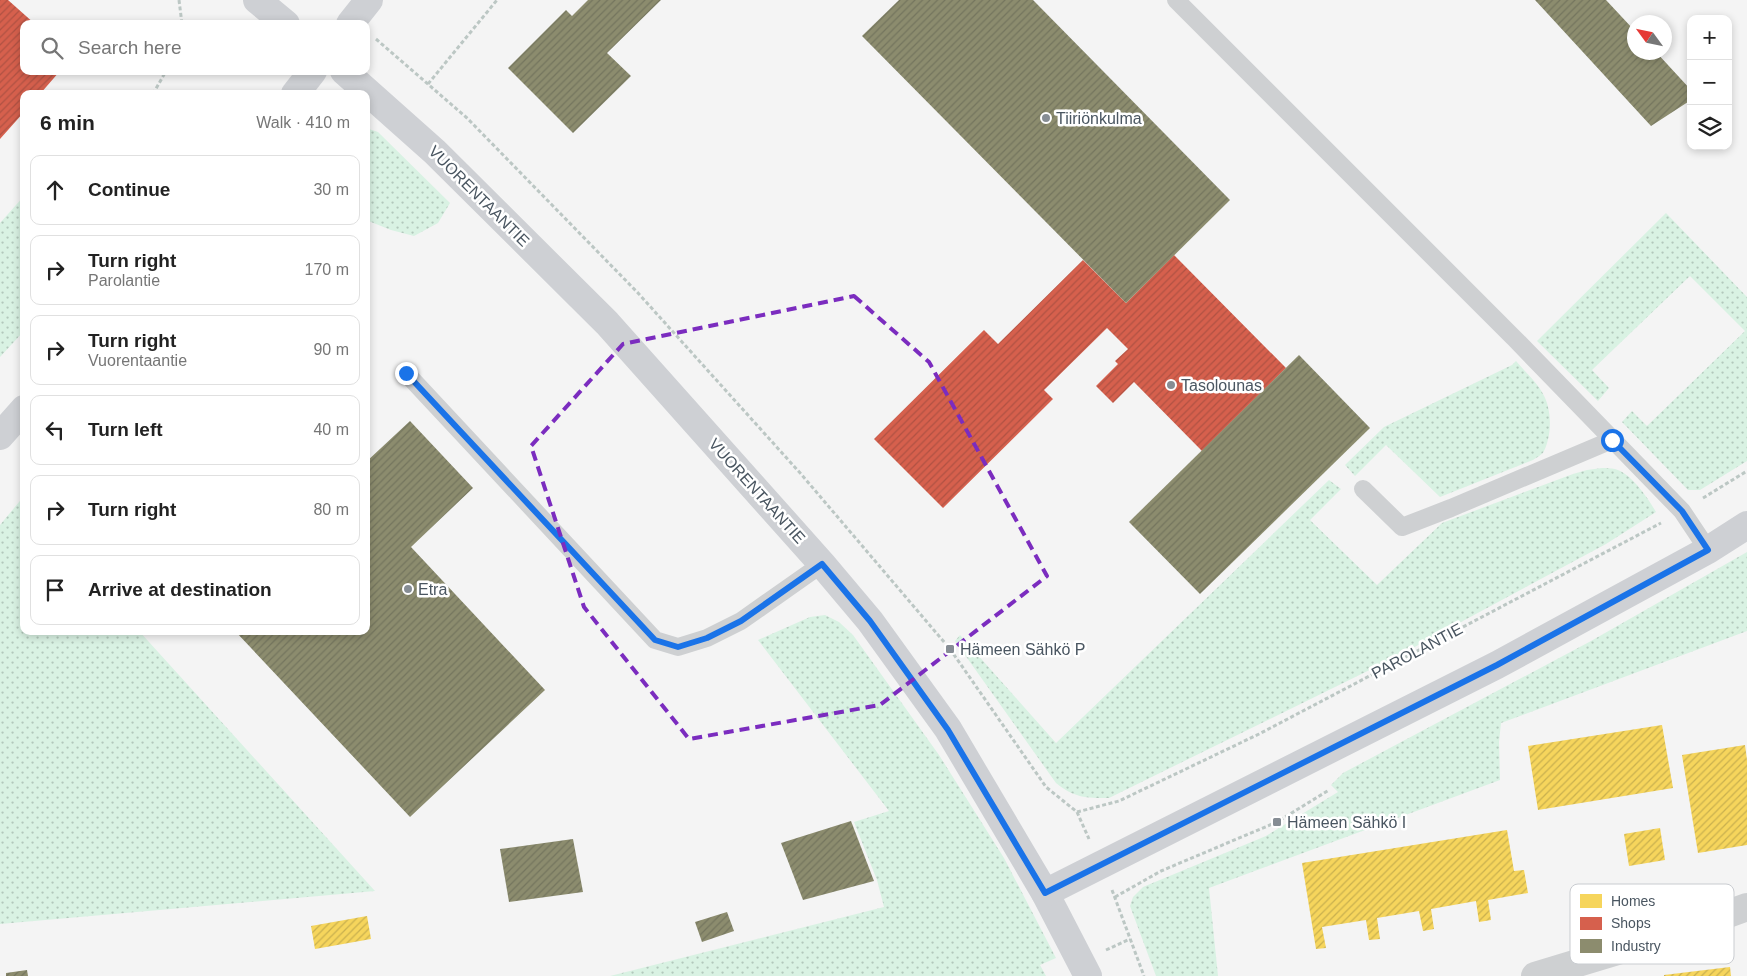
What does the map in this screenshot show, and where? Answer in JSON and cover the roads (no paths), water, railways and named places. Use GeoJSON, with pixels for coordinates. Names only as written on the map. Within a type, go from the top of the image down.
{"type":"FeatureCollection","features":[{"type":"Feature","properties":{"kind":"main road"},"geometry":{"type":"LineString","coordinates":[[257,0],[281,20]]}},
{"type":"Feature","properties":{"kind":"main road"},"geometry":{"type":"LineString","coordinates":[[364,20],[369,0]]}},
{"type":"Feature","properties":{"kind":"main road"},"geometry":{"type":"LineString","coordinates":[[298,90],[310,75]]}},
{"type":"Feature","properties":{"kind":"main road","name":"VUORENTAANTIE"},"geometry":{"type":"LineString","coordinates":[[348,75],[365,90]]}},
{"type":"Feature","properties":{"kind":"main road","name":"VUORENTAANTIE"},"geometry":{"type":"LineString","coordinates":[[370,94],[435,152],[607,323],[822,564],[870,621],[948,730],[1045,893],[1088,976]]}},
{"type":"Feature","properties":{"kind":"main road"},"geometry":{"type":"LineString","coordinates":[[0,436],[20,414]]}},
{"type":"Feature","properties":{"kind":"main road"},"geometry":{"type":"LineString","coordinates":[[1045,893],[1497,665],[1708,550],[1747,525]]}},
{"type":"Feature","properties":{"kind":"street"},"geometry":{"type":"LineString","coordinates":[[1734,912],[1747,907]]}},
{"type":"Feature","properties":{"kind":"street"},"geometry":{"type":"LineString","coordinates":[[1535,976],[1575,964]]}},
{"type":"Feature","properties":{"kind":"lane"},"geometry":{"type":"LineString","coordinates":[[1176,0],[1516,340],[1682,511],[1708,550]]}},
{"type":"Feature","properties":{"kind":"lane"},"geometry":{"type":"LineString","coordinates":[[406,373],[655,640],[678,647],[707,638],[741,621],[822,564]]}},
{"type":"Feature","properties":{"kind":"lane"},"geometry":{"type":"LineString","coordinates":[[1363,489],[1402,527],[1612,440]]}},
{"type":"Feature","properties":{"kind":"place","name":"Tiiriönkulma"},"geometry":{"type":"Point","coordinates":[1046,118]}},
{"type":"Feature","properties":{"kind":"place","name":"Tasolounas"},"geometry":{"type":"Point","coordinates":[1171,385]}},
{"type":"Feature","properties":{"kind":"place","name":"Etra"},"geometry":{"type":"Point","coordinates":[408,589]}},
{"type":"Feature","properties":{"kind":"place","name":"Hämeen Sähkö P"},"geometry":{"type":"Point","coordinates":[950,649]}},
{"type":"Feature","properties":{"kind":"place","name":"Hämeen Sähkö I"},"geometry":{"type":"Point","coordinates":[1277,822]}}]}
